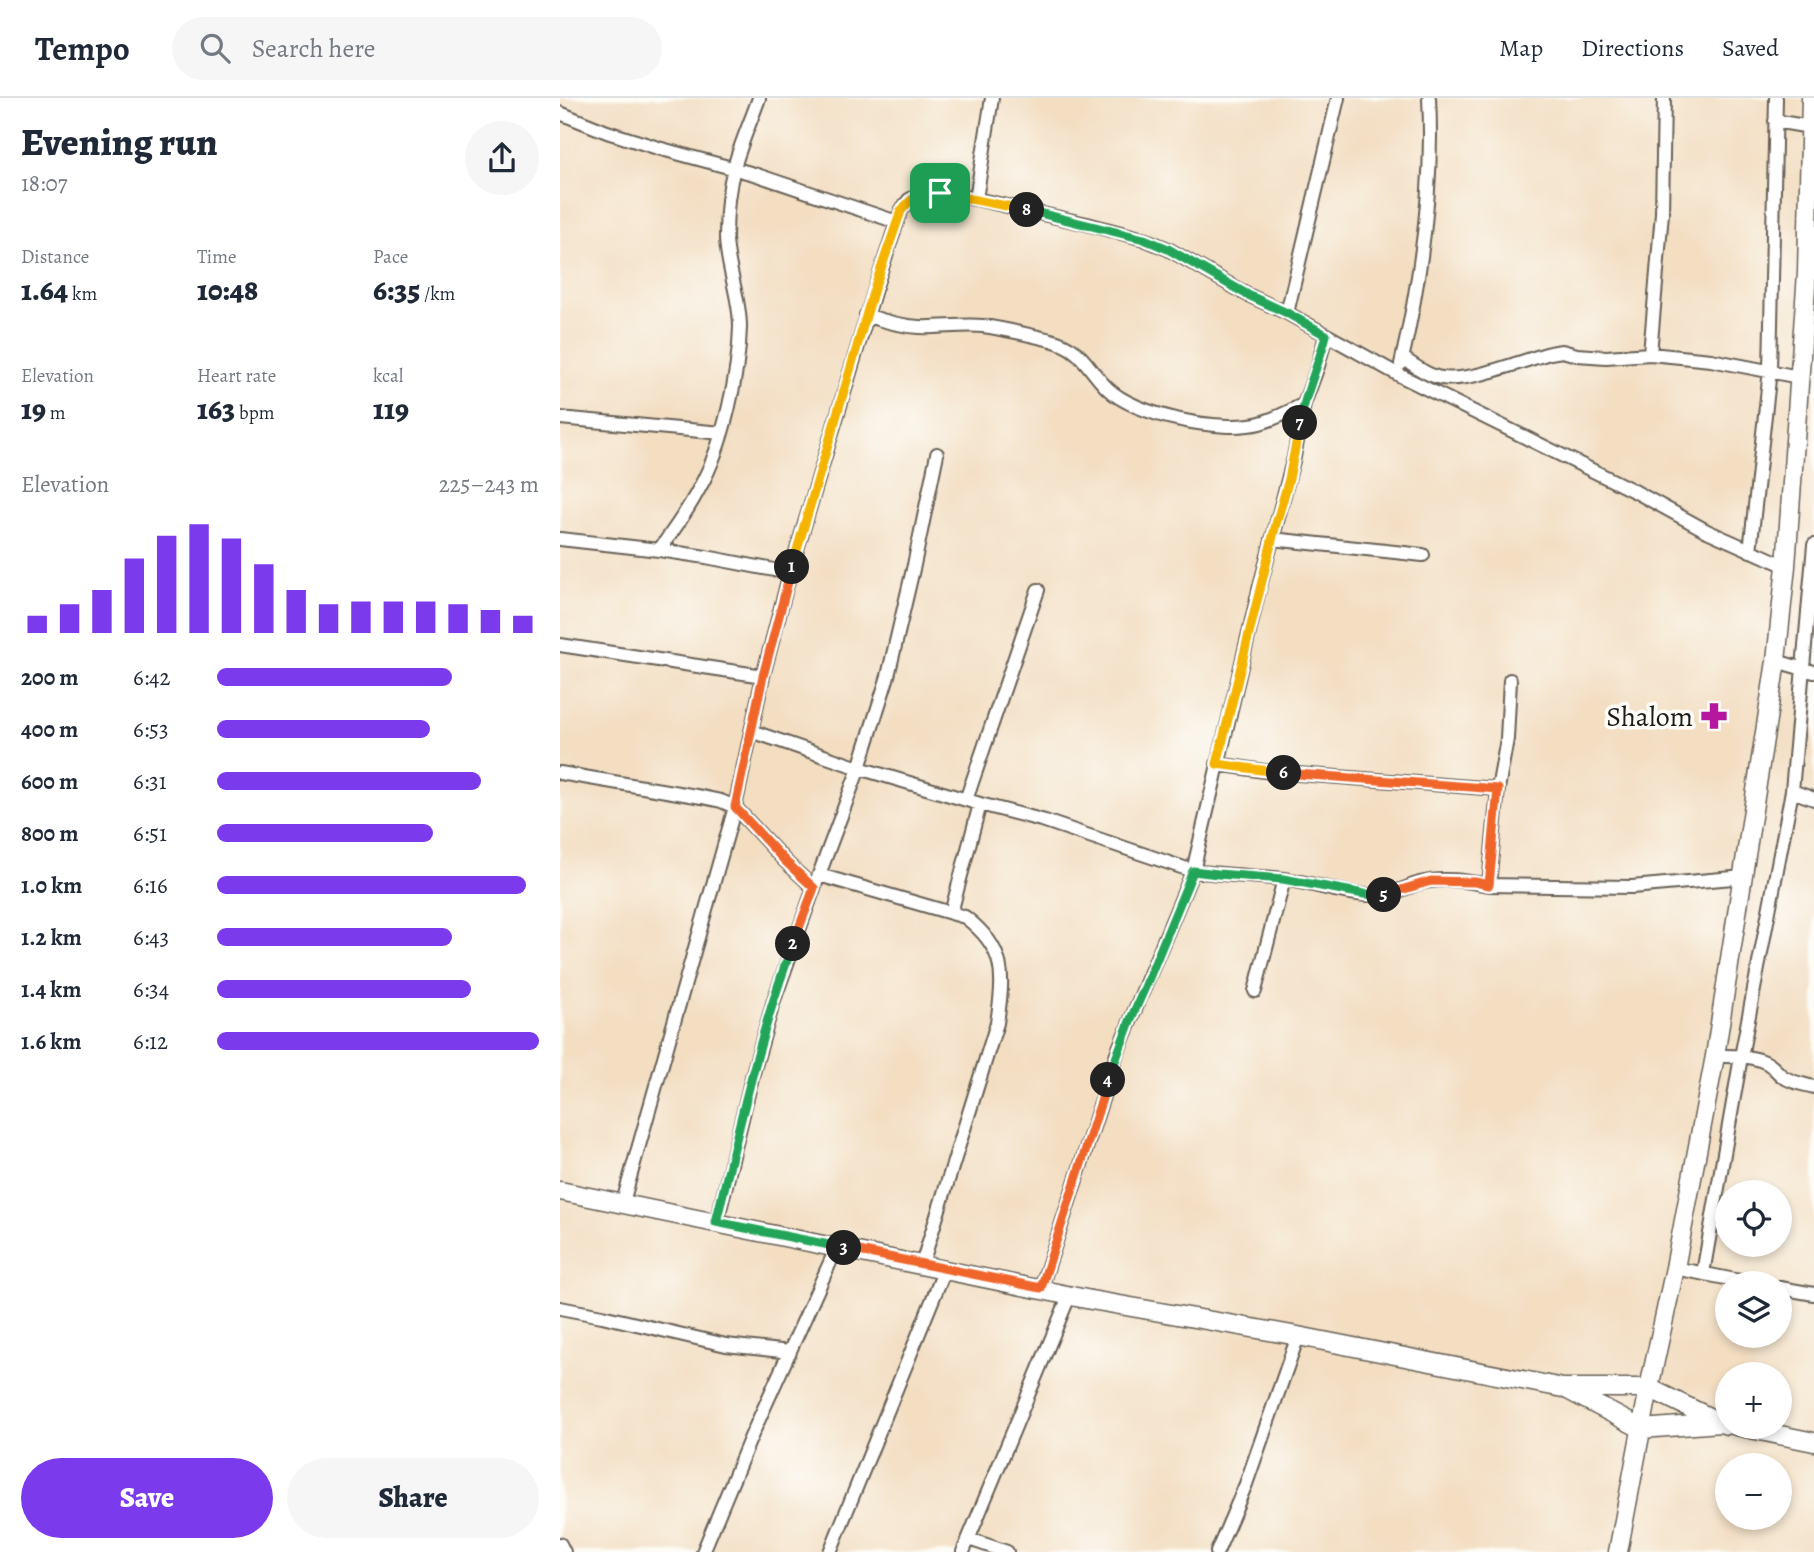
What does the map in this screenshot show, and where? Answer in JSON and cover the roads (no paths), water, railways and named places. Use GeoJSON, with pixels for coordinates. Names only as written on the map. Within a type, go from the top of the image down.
{"type":"FeatureCollection","features":[{"type":"Feature","properties":{"kind":"main road"},"geometry":{"type":"LineString","coordinates":[[1618,1552],[1715,1056],[1776,661],[1786,566],[1807,273],[1811,98]]}},
{"type":"Feature","properties":{"kind":"main road"},"geometry":{"type":"LineString","coordinates":[[560,1191],[1091,1300],[1298,1336],[1563,1388],[1649,1388],[1715,1419]]}},
{"type":"Feature","properties":{"kind":"main road"},"geometry":{"type":"LineString","coordinates":[[1563,1388],[1642,1429],[1715,1426]]}},
{"type":"Feature","properties":{"kind":"main road"},"geometry":{"type":"LineString","coordinates":[[1792,1438],[1814,1442]]}},
{"type":"Feature","properties":{"kind":"street"},"geometry":{"type":"LineString","coordinates":[[659,550],[701,486],[722,433],[734,375],[740,327],[726,238],[728,204],[733,169],[759,98]]}},
{"type":"Feature","properties":{"kind":"street"},"geometry":{"type":"LineString","coordinates":[[976,199],[992,98]]}},
{"type":"Feature","properties":{"kind":"street"},"geometry":{"type":"LineString","coordinates":[[1287,313],[1338,98]]}},
{"type":"Feature","properties":{"kind":"street"},"geometry":{"type":"LineString","coordinates":[[1399,375],[1415,305],[1425,234],[1429,174],[1429,98]]}},
{"type":"Feature","properties":{"kind":"street"},"geometry":{"type":"LineString","coordinates":[[1650,354],[1662,213],[1664,98]]}},
{"type":"Feature","properties":{"kind":"street"},"geometry":{"type":"LineString","coordinates":[[1750,551],[1770,370],[1776,98]]}},
{"type":"Feature","properties":{"kind":"street"},"geometry":{"type":"LineString","coordinates":[[560,113],[607,132],[897,222]]}},
{"type":"Feature","properties":{"kind":"street"},"geometry":{"type":"LineString","coordinates":[[1775,121],[1810,127]]}},
{"type":"Feature","properties":{"kind":"street"},"geometry":{"type":"LineString","coordinates":[[623,1202],[735,807],[763,676],[790,573],[866,315],[901,211],[909,200],[920,194],[940,193],[976,199],[1087,224],[1144,239],[1168,249],[1399,375],[1636,492],[1707,531],[1786,566]]}},
{"type":"Feature","properties":{"kind":"street"},"geometry":{"type":"LineString","coordinates":[[866,315],[918,327],[983,326],[1066,345],[1079,354],[1107,388],[1119,398],[1160,415],[1203,424],[1224,427],[1260,423],[1304,404]]}},
{"type":"Feature","properties":{"kind":"street"},"geometry":{"type":"LineString","coordinates":[[1041,1288],[1117,1054],[1193,871],[1294,457],[1304,404],[1326,335]]}},
{"type":"Feature","properties":{"kind":"street"},"geometry":{"type":"LineString","coordinates":[[1403,358],[1425,372],[1442,378],[1463,377],[1562,351],[1591,357],[1650,354],[1711,360],[1799,377]]}},
{"type":"Feature","properties":{"kind":"street"},"geometry":{"type":"LineString","coordinates":[[560,418],[722,433]]}},
{"type":"Feature","properties":{"kind":"street"},"geometry":{"type":"LineString","coordinates":[[716,1222],[774,1000],[859,768],[894,651],[937,454]]}},
{"type":"Feature","properties":{"kind":"street"},"geometry":{"type":"LineString","coordinates":[[1272,539],[1423,555]]}},
{"type":"Feature","properties":{"kind":"street"},"geometry":{"type":"LineString","coordinates":[[560,540],[659,550],[790,573]]}},
{"type":"Feature","properties":{"kind":"street"},"geometry":{"type":"LineString","coordinates":[[1703,1273],[1792,791],[1809,671],[1814,545]]}},
{"type":"Feature","properties":{"kind":"street"},"geometry":{"type":"LineString","coordinates":[[966,800],[1038,590]]}},
{"type":"Feature","properties":{"kind":"street"},"geometry":{"type":"LineString","coordinates":[[560,645],[763,676]]}},
{"type":"Feature","properties":{"kind":"street"},"geometry":{"type":"LineString","coordinates":[[1776,661],[1809,671]]}},
{"type":"Feature","properties":{"kind":"street"},"geometry":{"type":"LineString","coordinates":[[1489,885],[1498,789],[1507,739],[1510,680]]}},
{"type":"Feature","properties":{"kind":"street"},"geometry":{"type":"LineString","coordinates":[[751,731],[859,768],[1045,821],[1193,871],[1283,879],[1378,896],[1431,881],[1489,885],[1632,887],[1744,877]]}},
{"type":"Feature","properties":{"kind":"street"},"geometry":{"type":"LineString","coordinates":[[1217,764],[1271,772],[1498,789]]}},
{"type":"Feature","properties":{"kind":"street"},"geometry":{"type":"LineString","coordinates":[[560,773],[702,797],[735,807],[814,888]]}},
{"type":"Feature","properties":{"kind":"street"},"geometry":{"type":"LineString","coordinates":[[1792,791],[1814,799]]}},
{"type":"Feature","properties":{"kind":"street"},"geometry":{"type":"LineString","coordinates":[[951,913],[980,804]]}},
{"type":"Feature","properties":{"kind":"street"},"geometry":{"type":"LineString","coordinates":[[819,875],[965,917],[976,925],[996,951],[1001,969],[997,1023],[922,1264]]}},
{"type":"Feature","properties":{"kind":"street"},"geometry":{"type":"LineString","coordinates":[[1255,991],[1283,879]]}},
{"type":"Feature","properties":{"kind":"street"},"geometry":{"type":"LineString","coordinates":[[1715,1056],[1762,1060],[1790,1081],[1814,1087]]}},
{"type":"Feature","properties":{"kind":"street"},"geometry":{"type":"LineString","coordinates":[[703,1552],[750,1439],[837,1247]]}},
{"type":"Feature","properties":{"kind":"street"},"geometry":{"type":"LineString","coordinates":[[1675,1268],[1715,1276]]}},
{"type":"Feature","properties":{"kind":"street"},"geometry":{"type":"LineString","coordinates":[[830,1552],[944,1269]]}},
{"type":"Feature","properties":{"kind":"street"},"geometry":{"type":"LineString","coordinates":[[1792,1290],[1814,1294]]}},
{"type":"Feature","properties":{"kind":"street"},"geometry":{"type":"LineString","coordinates":[[963,1552],[1070,1294]]}},
{"type":"Feature","properties":{"kind":"street"},"geometry":{"type":"LineString","coordinates":[[560,1308],[726,1345],[790,1352]]}},
{"type":"Feature","properties":{"kind":"street"},"geometry":{"type":"LineString","coordinates":[[1217,1552],[1246,1484],[1298,1336]]}},
{"type":"Feature","properties":{"kind":"street"},"geometry":{"type":"LineString","coordinates":[[968,1539],[1007,1552]]}},
{"type":"Feature","properties":{"kind":"street"},"geometry":{"type":"LineString","coordinates":[[560,1544],[564,1552]]}},
{"type":"Feature","properties":{"kind":"place","name":"Shalom"},"geometry":{"type":"Point","coordinates":[1714,716]}}]}
